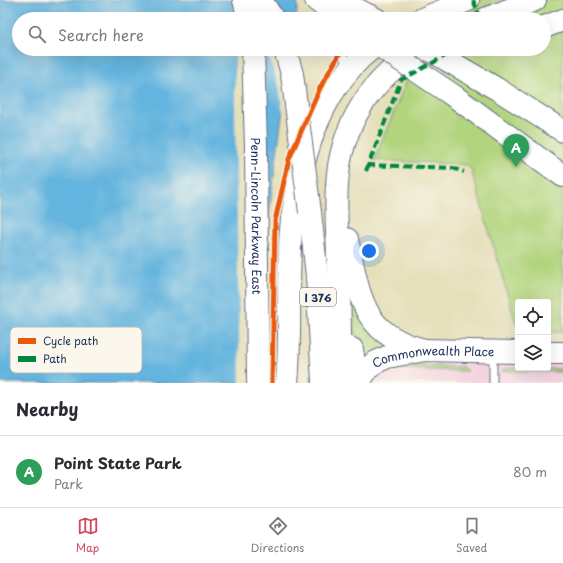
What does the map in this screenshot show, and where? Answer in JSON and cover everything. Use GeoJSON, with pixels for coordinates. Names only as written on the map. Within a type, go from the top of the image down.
{"type":"FeatureCollection","features":[{"type":"Feature","properties":{"kind":"main road"},"geometry":{"type":"LineString","coordinates":[[244,0],[247,12]]}},
{"type":"Feature","properties":{"kind":"main road"},"geometry":{"type":"LineString","coordinates":[[261,0],[269,12]]}},
{"type":"Feature","properties":{"kind":"main road"},"geometry":{"type":"LineString","coordinates":[[316,0],[332,12]]}},
{"type":"Feature","properties":{"kind":"main road"},"geometry":{"type":"LineString","coordinates":[[337,0],[359,12]]}},
{"type":"Feature","properties":{"kind":"main road"},"geometry":{"type":"LineString","coordinates":[[337,0],[362,12]]}},
{"type":"Feature","properties":{"kind":"main road"},"geometry":{"type":"LineString","coordinates":[[439,12],[468,0]]}},
{"type":"Feature","properties":{"kind":"main road"},"geometry":{"type":"LineString","coordinates":[[503,12],[535,0]]}},
{"type":"Feature","properties":{"kind":"main road","name":"Penn-Lincoln Parkway East"},"geometry":{"type":"LineString","coordinates":[[253,56],[256,146],[258,383]]}},
{"type":"Feature","properties":{"kind":"main road","name":"I 376"},"geometry":{"type":"LineString","coordinates":[[288,56],[292,74],[317,276],[323,383]]}},
{"type":"Feature","properties":{"kind":"main road"},"geometry":{"type":"LineString","coordinates":[[288,382],[290,243],[300,174],[317,124],[335,89],[347,73],[364,56]]}},
{"type":"Feature","properties":{"kind":"main road"},"geometry":{"type":"LineString","coordinates":[[394,56],[454,96],[563,176]]}},
{"type":"Feature","properties":{"kind":"main road"},"geometry":{"type":"LineString","coordinates":[[341,383],[336,224],[337,184],[344,144],[357,112],[367,96],[383,78],[411,56]]}},
{"type":"Feature","properties":{"kind":"main road"},"geometry":{"type":"LineString","coordinates":[[441,56],[497,89],[563,131]]}},
{"type":"Feature","properties":{"kind":"main road"},"geometry":{"type":"LineString","coordinates":[[533,153],[563,191]]}},
{"type":"Feature","properties":{"kind":"main road"},"geometry":{"type":"LineString","coordinates":[[337,184],[344,228],[356,278],[368,312],[374,323],[399,342],[425,350]]}},
{"type":"Feature","properties":{"kind":"main road"},"geometry":{"type":"LineString","coordinates":[[309,383],[310,212]]}},
{"type":"Feature","properties":{"kind":"main road"},"geometry":{"type":"LineString","coordinates":[[338,263],[357,383]]}},
{"type":"Feature","properties":{"kind":"main road","name":"Commonwealth Place"},"geometry":{"type":"LineString","coordinates":[[361,383],[362,377],[368,369],[374,363],[387,357],[425,350],[515,352]]}},
{"type":"Feature","properties":{"kind":"main road"},"geometry":{"type":"LineString","coordinates":[[551,353],[563,353]]}},
{"type":"Feature","properties":{"kind":"lane"},"geometry":{"type":"LineString","coordinates":[[343,56],[347,73]]}},
{"type":"Feature","properties":{"kind":"lane"},"geometry":{"type":"LineString","coordinates":[[493,351],[493,383]]}},
{"type":"Feature","properties":{"kind":"shaded area"},"geometry":{"type":"Polygon","coordinates":[[[349,347],[515,351],[515,371],[551,371],[551,352],[563,352],[563,383],[349,383],[349,347]]]}},
{"type":"Feature","properties":{"kind":"green space"},"geometry":{"type":"Polygon","coordinates":[[[433,0],[563,0],[563,332],[551,332],[551,299],[515,299],[515,321],[471,169],[466,165],[457,164],[374,160],[407,80],[444,74],[447,56],[551,56],[551,12],[439,12],[433,0]]]}},
{"type":"Feature","properties":{"kind":"green space"},"geometry":{"type":"Polygon","coordinates":[[[348,285],[400,346],[360,364],[348,285]]]}},
{"type":"Feature","properties":{"kind":"green space"},"geometry":{"type":"Polygon","coordinates":[[[404,365],[463,367],[467,371],[395,369],[385,371],[380,374],[391,367],[404,365]]]}},
{"type":"Feature","properties":{"kind":"green space"},"geometry":{"type":"Polygon","coordinates":[[[507,368],[515,368],[515,371],[551,371],[551,369],[563,369],[563,372],[502,371],[507,368]]]}},
{"type":"Feature","properties":{"kind":"water"},"geometry":{"type":"Polygon","coordinates":[[[0,0],[298,0],[297,12],[12,12],[12,56],[290,56],[268,221],[254,383],[0,383],[0,0]]]}},
{"type":"Feature","properties":{"kind":"pier"},"geometry":{"type":"Polygon","coordinates":[[[235,56],[263,56],[256,383],[240,383],[235,56]]]}},
{"type":"Feature","properties":{"kind":"pier"},"geometry":{"type":"Polygon","coordinates":[[[268,56],[292,56],[284,121],[279,86],[268,56]]]}},
{"type":"Feature","properties":{"kind":"marked path"},"geometry":{"type":"LineString","coordinates":[[473,0],[478,12]]}},
{"type":"Feature","properties":{"kind":"marked path"},"geometry":{"type":"LineString","coordinates":[[366,171],[401,80],[445,56]]}},
{"type":"Feature","properties":{"kind":"marked path"},"geometry":{"type":"LineString","coordinates":[[367,165],[453,168],[464,172]]}},
{"type":"Feature","properties":{"kind":"cycle path"},"geometry":{"type":"LineString","coordinates":[[272,383],[275,221],[289,159],[320,88],[338,56]]}},
{"type":"Feature","properties":{"kind":"place","name":"Point State Park"},"geometry":{"type":"Point","coordinates":[516,167]}}]}
